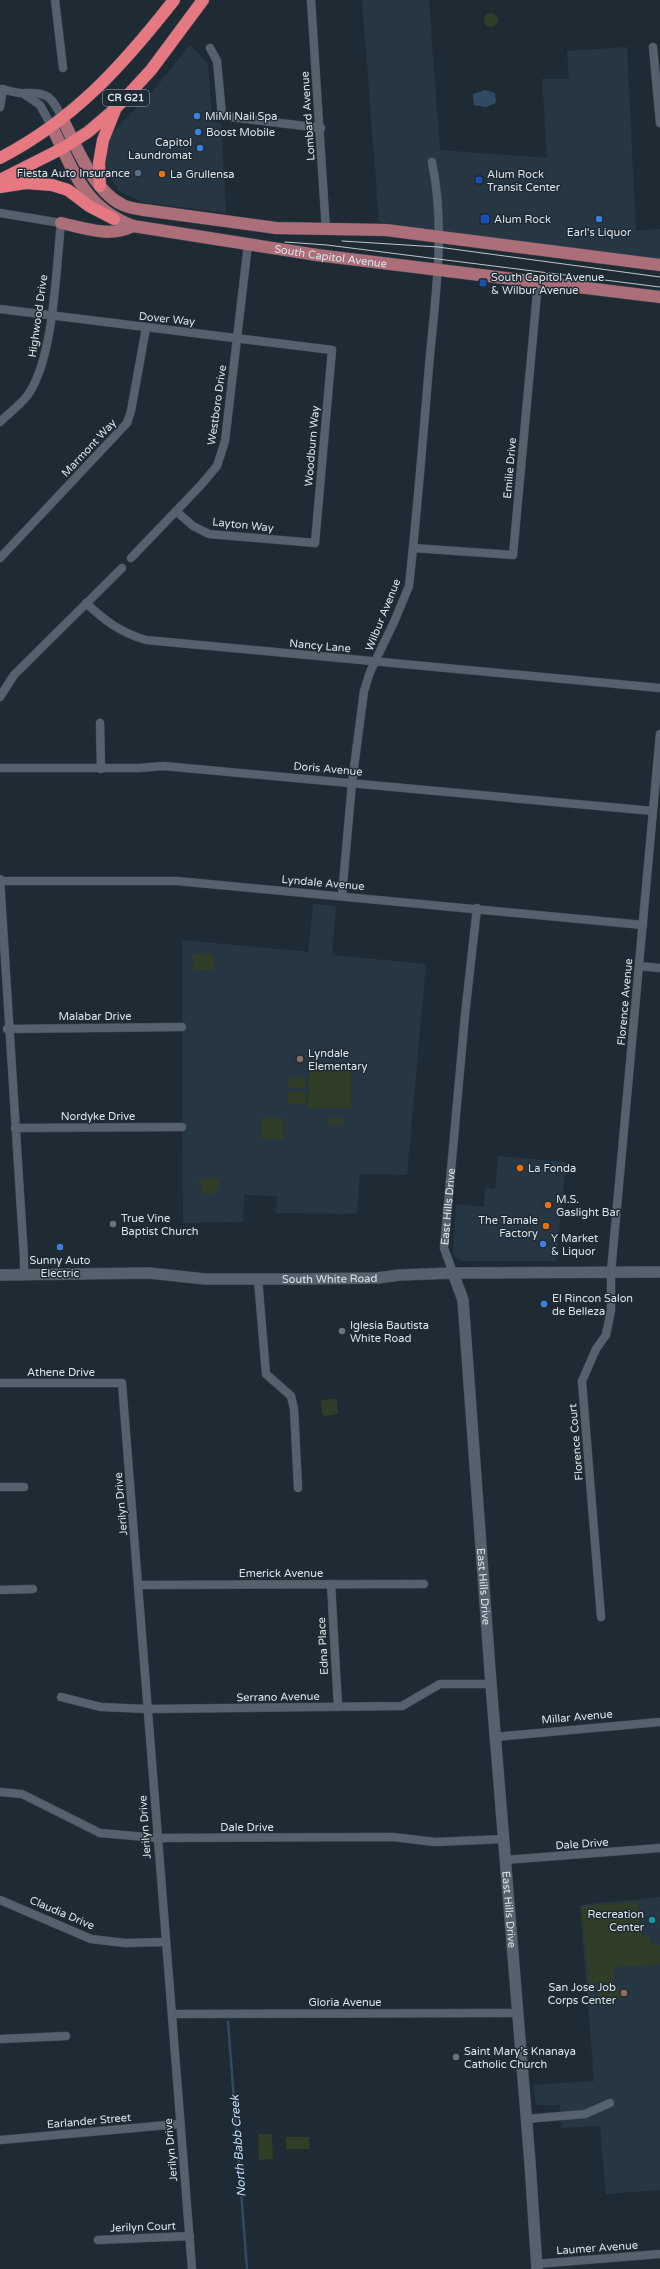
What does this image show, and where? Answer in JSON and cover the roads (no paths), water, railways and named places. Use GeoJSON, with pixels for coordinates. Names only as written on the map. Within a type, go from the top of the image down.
{"type":"FeatureCollection","features":[{"type":"Feature","properties":{"kind":"highway","name":"CR G21"},"geometry":{"type":"LineString","coordinates":[[0,158],[62,120],[116,70],[174,0]]}},
{"type":"Feature","properties":{"kind":"highway","name":"CR G21"},"geometry":{"type":"LineString","coordinates":[[0,180],[63,148],[115,109],[151,70],[203,0]]}},
{"type":"Feature","properties":{"kind":"highway"},"geometry":{"type":"LineString","coordinates":[[100,186],[99,163],[102,140],[115,109]]}},
{"type":"Feature","properties":{"kind":"highway"},"geometry":{"type":"LineString","coordinates":[[0,187],[26,183],[52,185],[68,190],[89,206],[114,219]]}},
{"type":"Feature","properties":{"kind":"main road","name":"South Capitol Avenue"},"geometry":{"type":"LineString","coordinates":[[62,120],[100,186],[110,197],[123,205],[144,210],[276,228],[386,230],[660,265]]}},
{"type":"Feature","properties":{"kind":"main road","name":"South Capitol Avenue"},"geometry":{"type":"LineString","coordinates":[[52,127],[83,187],[102,210],[114,219],[133,226],[248,244],[660,297]]}},
{"type":"Feature","properties":{"kind":"main road"},"geometry":{"type":"LineString","coordinates":[[61,223],[111,232],[125,230],[133,226]]}},
{"type":"Feature","properties":{"kind":"street"},"geometry":{"type":"LineString","coordinates":[[55,0],[63,68]]}},
{"type":"Feature","properties":{"kind":"street","name":"Lombard Avenue"},"geometry":{"type":"LineString","coordinates":[[311,0],[321,128],[326,230]]}},
{"type":"Feature","properties":{"kind":"street"},"geometry":{"type":"LineString","coordinates":[[653,47],[657,70],[660,124]]}},
{"type":"Feature","properties":{"kind":"street"},"geometry":{"type":"LineString","coordinates":[[210,48],[217,61],[222,116],[321,128]]}},
{"type":"Feature","properties":{"kind":"street"},"geometry":{"type":"LineString","coordinates":[[0,107],[2,89],[24,94],[40,105],[52,127]]}},
{"type":"Feature","properties":{"kind":"street"},"geometry":{"type":"LineString","coordinates":[[24,94],[36,92],[44,94],[50,99],[62,120]]}},
{"type":"Feature","properties":{"kind":"street","name":"Wilbur Avenue"},"geometry":{"type":"LineString","coordinates":[[342,895],[352,783],[364,691],[408,586],[413,548],[439,236],[438,189],[432,162]]}},
{"type":"Feature","properties":{"kind":"street"},"geometry":{"type":"LineString","coordinates":[[0,213],[61,223]]}},
{"type":"Feature","properties":{"kind":"street","name":"Highwood Drive"},"geometry":{"type":"LineString","coordinates":[[0,422],[27,396],[41,368],[50,316],[61,223]]}},
{"type":"Feature","properties":{"kind":"street","name":"Westboro Drive"},"geometry":{"type":"LineString","coordinates":[[131,558],[218,466],[225,441],[248,244]]}},
{"type":"Feature","properties":{"kind":"street","name":"Emilie Drive"},"geometry":{"type":"LineString","coordinates":[[413,548],[513,555],[538,282]]}},
{"type":"Feature","properties":{"kind":"street","name":"Dover Way"},"geometry":{"type":"LineString","coordinates":[[0,309],[332,350]]}},
{"type":"Feature","properties":{"kind":"street","name":"Marmont Way"},"geometry":{"type":"LineString","coordinates":[[0,558],[127,423],[146,328]]}},
{"type":"Feature","properties":{"kind":"street","name":"Woodburn Way"},"geometry":{"type":"LineString","coordinates":[[314,543],[332,350]]}},
{"type":"Feature","properties":{"kind":"street","name":"Layton Way"},"geometry":{"type":"LineString","coordinates":[[176,511],[192,526],[209,534],[314,543]]}},
{"type":"Feature","properties":{"kind":"street"},"geometry":{"type":"LineString","coordinates":[[0,695],[14,676],[122,568]]}},
{"type":"Feature","properties":{"kind":"street","name":"Nancy Lane"},"geometry":{"type":"LineString","coordinates":[[86,603],[112,626],[128,635],[146,640],[660,688]]}},
{"type":"Feature","properties":{"kind":"street"},"geometry":{"type":"LineString","coordinates":[[100,723],[101,769]]}},
{"type":"Feature","properties":{"kind":"street","name":"Florence Avenue"},"geometry":{"type":"LineString","coordinates":[[611,1272],[660,734]]}},
{"type":"Feature","properties":{"kind":"street","name":"Doris Avenue"},"geometry":{"type":"LineString","coordinates":[[0,768],[101,769],[164,766],[653,810]]}},
{"type":"Feature","properties":{"kind":"street"},"geometry":{"type":"LineString","coordinates":[[0,880],[7,987],[7,1029],[24,1273]]}},
{"type":"Feature","properties":{"kind":"street","name":"Lyndale Avenue"},"geometry":{"type":"LineString","coordinates":[[0,880],[177,881],[342,895],[643,925]]}},
{"type":"Feature","properties":{"kind":"street","name":"East Hills Drive"},"geometry":{"type":"LineString","coordinates":[[477,908],[465,1016],[444,1248],[464,1300],[491,1684],[506,1860],[536,2266]]}},
{"type":"Feature","properties":{"kind":"street"},"geometry":{"type":"LineString","coordinates":[[639,966],[660,968]]}},
{"type":"Feature","properties":{"kind":"street","name":"Malabar Drive"},"geometry":{"type":"LineString","coordinates":[[7,1029],[182,1027]]}},
{"type":"Feature","properties":{"kind":"street","name":"Nordyke Drive"},"geometry":{"type":"LineString","coordinates":[[15,1128],[182,1127]]}},
{"type":"Feature","properties":{"kind":"street","name":"Florence Court"},"geometry":{"type":"LineString","coordinates":[[601,1617],[582,1381],[596,1349],[606,1335],[611,1310],[611,1272]]}},
{"type":"Feature","properties":{"kind":"street","name":"South White Road"},"geometry":{"type":"LineString","coordinates":[[0,1275],[24,1273],[149,1273],[205,1279],[258,1279],[371,1278],[400,1275],[453,1273],[660,1272]]}},
{"type":"Feature","properties":{"kind":"street"},"geometry":{"type":"LineString","coordinates":[[258,1279],[266,1374],[291,1396],[294,1409],[298,1488]]}},
{"type":"Feature","properties":{"kind":"street","name":"Athene Drive"},"geometry":{"type":"LineString","coordinates":[[0,1383],[122,1382]]}},
{"type":"Feature","properties":{"kind":"street","name":"Jerilyn Drive"},"geometry":{"type":"LineString","coordinates":[[122,1382],[139,1585],[165,1942],[172,2014],[179,2124],[192,2269]]}},
{"type":"Feature","properties":{"kind":"street"},"geometry":{"type":"LineString","coordinates":[[0,1487],[24,1487]]}},
{"type":"Feature","properties":{"kind":"street","name":"Edna Place"},"geometry":{"type":"LineString","coordinates":[[331,1584],[338,1707]]}},
{"type":"Feature","properties":{"kind":"street","name":"Emerick Avenue"},"geometry":{"type":"LineString","coordinates":[[139,1585],[424,1584]]}},
{"type":"Feature","properties":{"kind":"street"},"geometry":{"type":"LineString","coordinates":[[0,1590],[33,1589]]}},
{"type":"Feature","properties":{"kind":"street","name":"Serrano Avenue"},"geometry":{"type":"LineString","coordinates":[[61,1698],[101,1707],[147,1709],[402,1706],[440,1684],[491,1684]]}},
{"type":"Feature","properties":{"kind":"street","name":"Millar Avenue"},"geometry":{"type":"LineString","coordinates":[[495,1737],[660,1722]]}},
{"type":"Feature","properties":{"kind":"street","name":"Dale Drive"},"geometry":{"type":"LineString","coordinates":[[0,1792],[22,1794],[100,1833],[157,1838],[393,1837],[435,1842],[504,1839]]}},
{"type":"Feature","properties":{"kind":"street","name":"Dale Drive"},"geometry":{"type":"LineString","coordinates":[[506,1860],[660,1848]]}},
{"type":"Feature","properties":{"kind":"street","name":"Claudia Drive"},"geometry":{"type":"LineString","coordinates":[[0,1900],[91,1939],[125,1943],[165,1942]]}},
{"type":"Feature","properties":{"kind":"street","name":"Gloria Avenue"},"geometry":{"type":"LineString","coordinates":[[172,2014],[517,2013]]}},
{"type":"Feature","properties":{"kind":"street"},"geometry":{"type":"LineString","coordinates":[[0,2039],[66,2036]]}},
{"type":"Feature","properties":{"kind":"street"},"geometry":{"type":"LineString","coordinates":[[526,2119],[585,2114],[610,2103]]}},
{"type":"Feature","properties":{"kind":"street","name":"Earlander Street"},"geometry":{"type":"LineString","coordinates":[[0,2140],[179,2124]]}},
{"type":"Feature","properties":{"kind":"street","name":"Jerilyn Court"},"geometry":{"type":"LineString","coordinates":[[98,2240],[190,2236]]}},
{"type":"Feature","properties":{"kind":"street","name":"Laumer Avenue"},"geometry":{"type":"LineString","coordinates":[[536,2266],[660,2254]]}},
{"type":"Feature","properties":{"kind":"water"},"geometry":{"type":"Polygon","coordinates":[[[485,90],[495,93],[496,103],[486,107],[474,105],[473,94],[485,90]]]}},
{"type":"Feature","properties":{"kind":"waterway","name":"North Babb Creek"},"geometry":{"type":"LineString","coordinates":[[228,2022],[247,2269]]}},
{"type":"Feature","properties":{"kind":"tram line"},"geometry":{"type":"LineString","coordinates":[[342,241],[438,247],[660,277]]}},
{"type":"Feature","properties":{"kind":"tram line"},"geometry":{"type":"LineString","coordinates":[[285,242],[327,245],[660,287]]}},
{"type":"Feature","properties":{"kind":"place","name":"MiMi Nail Spa"},"geometry":{"type":"Point","coordinates":[197,116]}},
{"type":"Feature","properties":{"kind":"place","name":"Boost Mobile"},"geometry":{"type":"Point","coordinates":[198,132]}},
{"type":"Feature","properties":{"kind":"place","name":"Capitol Laundromat"},"geometry":{"type":"Point","coordinates":[200,148]}},
{"type":"Feature","properties":{"kind":"place","name":"Fiesta Auto Insurance"},"geometry":{"type":"Point","coordinates":[138,173]}},
{"type":"Feature","properties":{"kind":"place","name":"La Grullensa"},"geometry":{"type":"Point","coordinates":[162,174]}},
{"type":"Feature","properties":{"kind":"place","name":"Alum Rock Transit Center"},"geometry":{"type":"Point","coordinates":[479,180]}},
{"type":"Feature","properties":{"kind":"place","name":"Alum Rock"},"geometry":{"type":"Point","coordinates":[485,219]}},
{"type":"Feature","properties":{"kind":"place","name":"Earl's Liquor"},"geometry":{"type":"Point","coordinates":[599,219]}},
{"type":"Feature","properties":{"kind":"place","name":"South Capitol Avenue & Wilbur Avenue"},"geometry":{"type":"Point","coordinates":[483,283]}},
{"type":"Feature","properties":{"kind":"place","name":"Lyndale Elementary"},"geometry":{"type":"Point","coordinates":[300,1059]}},
{"type":"Feature","properties":{"kind":"place","name":"La Fonda"},"geometry":{"type":"Point","coordinates":[520,1168]}},
{"type":"Feature","properties":{"kind":"place","name":"M.S. Gaslight Bar"},"geometry":{"type":"Point","coordinates":[548,1205]}},
{"type":"Feature","properties":{"kind":"place","name":"True Vine Baptist Church"},"geometry":{"type":"Point","coordinates":[113,1224]}},
{"type":"Feature","properties":{"kind":"place","name":"The Tamale Factory"},"geometry":{"type":"Point","coordinates":[546,1226]}},
{"type":"Feature","properties":{"kind":"place","name":"Y Market & Liquor"},"geometry":{"type":"Point","coordinates":[543,1244]}},
{"type":"Feature","properties":{"kind":"place","name":"Sunny Auto Electric"},"geometry":{"type":"Point","coordinates":[60,1247]}},
{"type":"Feature","properties":{"kind":"place","name":"El Rincon Salon de Belleza"},"geometry":{"type":"Point","coordinates":[544,1304]}},
{"type":"Feature","properties":{"kind":"place","name":"Iglesia Bautista White Road"},"geometry":{"type":"Point","coordinates":[342,1331]}},
{"type":"Feature","properties":{"kind":"place","name":"Recreation Center"},"geometry":{"type":"Point","coordinates":[652,1920]}},
{"type":"Feature","properties":{"kind":"place","name":"San Jose Job Corps Center"},"geometry":{"type":"Point","coordinates":[624,1993]}},
{"type":"Feature","properties":{"kind":"place","name":"Saint Mary’s Knanaya Catholic Church"},"geometry":{"type":"Point","coordinates":[456,2057]}}]}
